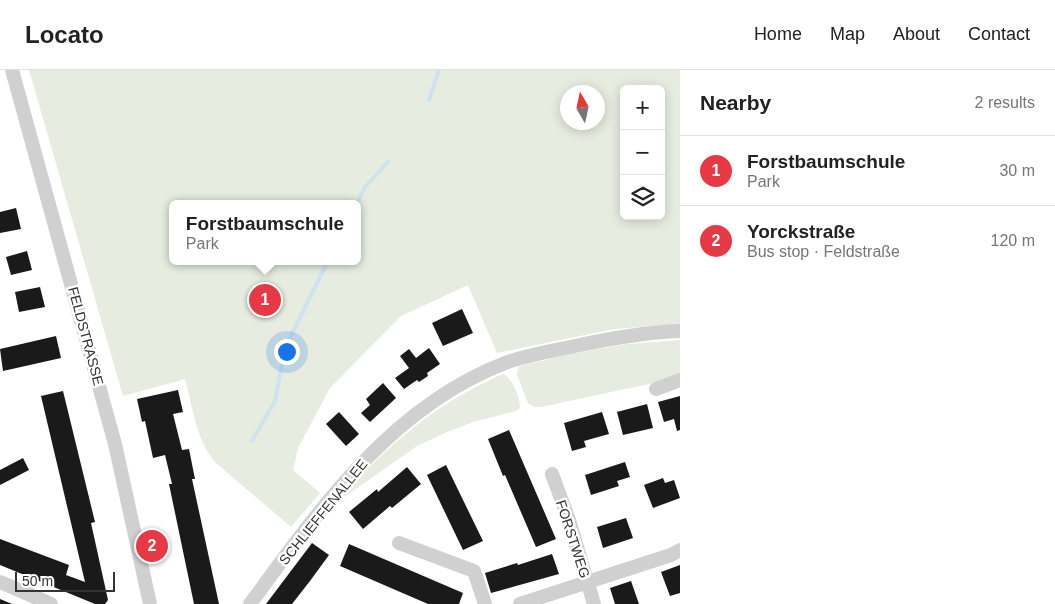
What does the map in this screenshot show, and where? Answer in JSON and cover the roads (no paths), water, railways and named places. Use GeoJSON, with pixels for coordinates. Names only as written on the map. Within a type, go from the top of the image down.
{"type":"FeatureCollection","features":[{"type":"Feature","properties":{"kind":"street","name":"FELDSTRASSE"},"geometry":{"type":"LineString","coordinates":[[12,70],[115,444],[150,604]]}},
{"type":"Feature","properties":{"kind":"street","name":"SCHLIEFFENALLEE"},"geometry":{"type":"LineString","coordinates":[[250,604],[320,511],[348,478],[387,438],[444,393],[506,362],[602,340],[680,331]]}},
{"type":"Feature","properties":{"kind":"street"},"geometry":{"type":"LineString","coordinates":[[656,389],[680,380]]}},
{"type":"Feature","properties":{"kind":"street","name":"FORSTWEG"},"geometry":{"type":"LineString","coordinates":[[552,474],[594,604]]}},
{"type":"Feature","properties":{"kind":"street"},"geometry":{"type":"LineString","coordinates":[[399,543],[474,571],[485,604]]}},
{"type":"Feature","properties":{"kind":"street"},"geometry":{"type":"LineString","coordinates":[[520,604],[671,555],[680,550]]}},
{"type":"Feature","properties":{"kind":"street"},"geometry":{"type":"LineString","coordinates":[[0,582],[51,604]]}},
{"type":"Feature","properties":{"kind":"waterway"},"geometry":{"type":"LineString","coordinates":[[429,100],[439,70]]}},
{"type":"Feature","properties":{"kind":"waterway"},"geometry":{"type":"LineString","coordinates":[[359,200],[365,187],[388,162]]}},
{"type":"Feature","properties":{"kind":"waterway"},"geometry":{"type":"LineString","coordinates":[[252,441],[275,401],[285,348],[326,265]]}},
{"type":"Feature","properties":{"kind":"place","name":"Forstbaumschule"},"geometry":{"type":"Point","coordinates":[265,300]}},
{"type":"Feature","properties":{"kind":"place","name":"Yorckstraße"},"geometry":{"type":"Point","coordinates":[152,546]}}]}
